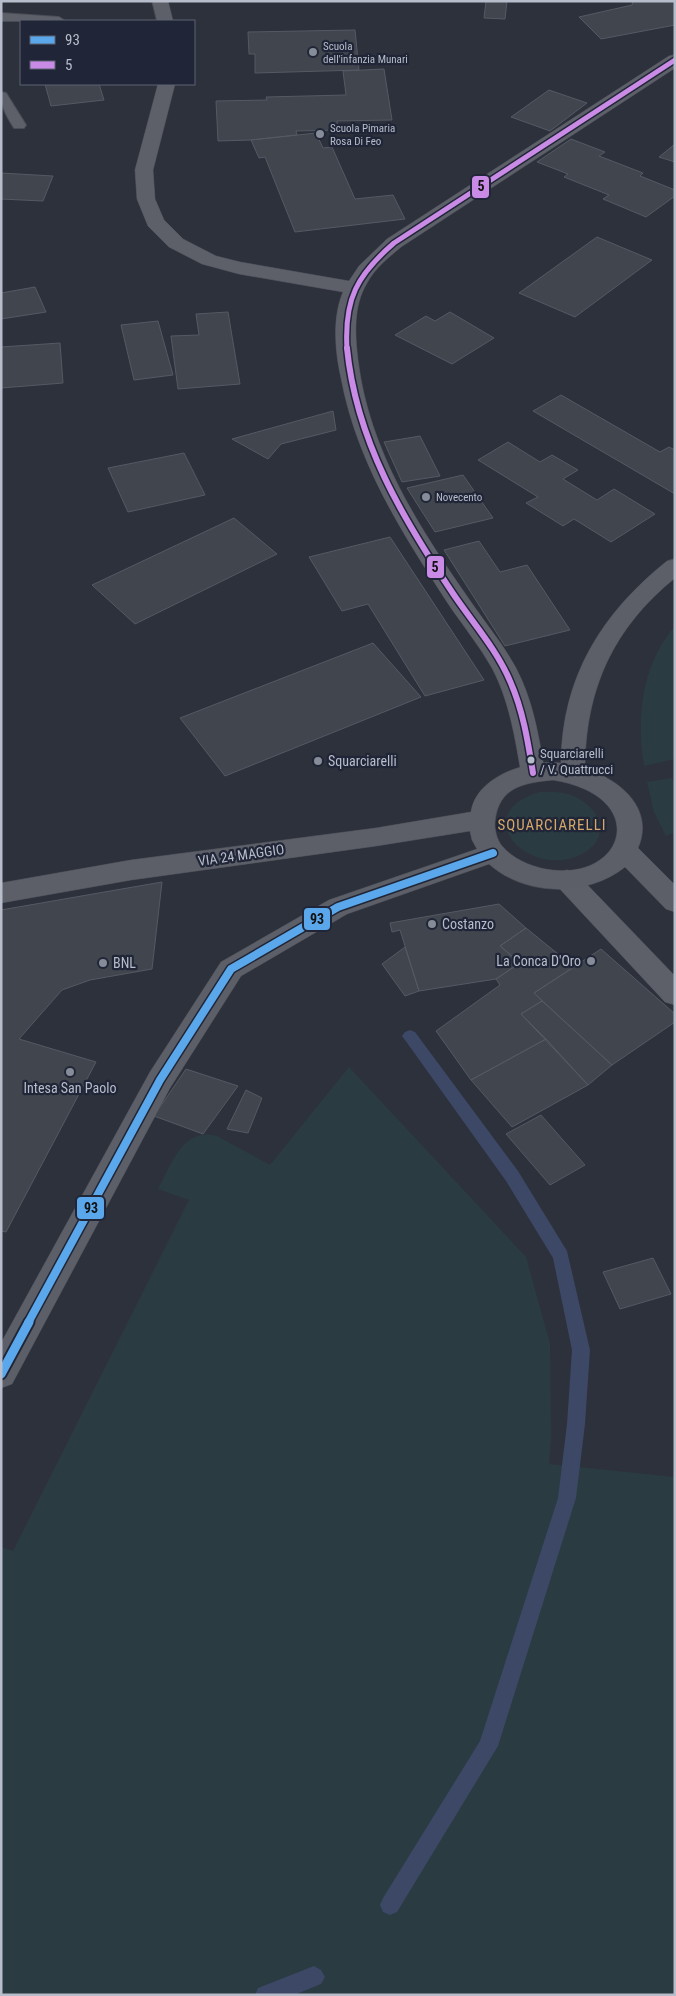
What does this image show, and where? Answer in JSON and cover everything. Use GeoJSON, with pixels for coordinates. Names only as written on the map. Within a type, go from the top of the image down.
{"type":"FeatureCollection","features":[{"type":"Feature","properties":{"kind":"main road"},"geometry":{"type":"LineString","coordinates":[[573,774],[578,707],[583,690],[600,651],[628,608],[654,582],[675,566]]}},
{"type":"Feature","properties":{"kind":"main road"},"geometry":{"type":"LineString","coordinates":[[533,773],[573,774],[593,780],[610,791],[623,804],[630,820],[631,836],[625,851],[611,865],[591,876],[567,880],[546,879],[525,874],[507,865],[493,853],[483,837],[480,820],[485,804],[496,790],[513,779],[533,773]]}},
{"type":"Feature","properties":{"kind":"main road","name":"VIA 24 MAGGIO"},"geometry":{"type":"LineString","coordinates":[[1,893],[131,870],[376,837],[480,820]]}},
{"type":"Feature","properties":{"kind":"main road"},"geometry":{"type":"LineString","coordinates":[[625,851],[675,902]]}},
{"type":"Feature","properties":{"kind":"main road"},"geometry":{"type":"LineString","coordinates":[[1,1374],[160,1080],[231,969],[338,907],[493,853]]}},
{"type":"Feature","properties":{"kind":"street"},"geometry":{"type":"LineString","coordinates":[[160,1],[165,20]]}},
{"type":"Feature","properties":{"kind":"street"},"geometry":{"type":"LineString","coordinates":[[533,773],[522,713],[504,669],[416,538],[383,480],[366,437],[353,394],[347,354],[346,320],[353,288],[371,262],[394,243],[675,60]]}},
{"type":"Feature","properties":{"kind":"street"},"geometry":{"type":"LineString","coordinates":[[167,85],[144,170],[146,199],[155,222],[176,243],[209,260],[239,268],[353,288]]}},
{"type":"Feature","properties":{"kind":"street"},"geometry":{"type":"LineString","coordinates":[[567,880],[675,994]]}},
{"type":"Feature","properties":{"kind":"lane"},"geometry":{"type":"LineString","coordinates":[[1,17],[44,20]]}},
{"type":"Feature","properties":{"kind":"lane"},"geometry":{"type":"LineString","coordinates":[[1,96],[19,126]]}},
{"type":"Feature","properties":{"kind":"shaded area"},"geometry":{"type":"Polygon","coordinates":[[[675,626],[675,759],[644,766],[641,729],[644,692],[655,657],[675,626]]]}},
{"type":"Feature","properties":{"kind":"shaded area"},"geometry":{"type":"Polygon","coordinates":[[[672,778],[675,786],[675,832],[666,836],[654,812],[647,782],[672,778]]]}},
{"type":"Feature","properties":{"kind":"shaded area"},"geometry":{"type":"Polygon","coordinates":[[[540,792],[567,794],[589,806],[599,822],[600,830],[598,839],[592,847],[582,854],[562,860],[543,859],[526,852],[513,841],[506,828],[507,815],[518,802],[540,792]]]}},
{"type":"Feature","properties":{"kind":"shaded area"},"geometry":{"type":"Polygon","coordinates":[[[349,1067],[526,1257],[550,1344],[551,1439],[549,1464],[675,1477],[675,1995],[1,1995],[1,1547],[13,1551],[189,1200],[158,1189],[173,1159],[187,1142],[205,1134],[217,1136],[270,1165],[349,1067]]]}},
{"type":"Feature","properties":{"kind":"building"},"geometry":{"type":"Polygon","coordinates":[[[486,1],[507,1],[505,19],[484,18],[486,1]]]}},
{"type":"Feature","properties":{"kind":"building"},"geometry":{"type":"Polygon","coordinates":[[[633,1],[675,1],[675,25],[601,39],[579,17],[632,5],[633,1]]]}},
{"type":"Feature","properties":{"kind":"building"},"geometry":{"type":"Polygon","coordinates":[[[355,30],[359,70],[255,73],[255,54],[249,54],[248,32],[355,30]]]}},
{"type":"Feature","properties":{"kind":"building"},"geometry":{"type":"Polygon","coordinates":[[[384,69],[392,120],[337,121],[338,130],[296,131],[297,135],[251,140],[218,141],[216,101],[267,100],[266,97],[346,95],[343,71],[384,69]]]}},
{"type":"Feature","properties":{"kind":"building"},"geometry":{"type":"Polygon","coordinates":[[[45,85],[99,85],[104,100],[51,106],[45,85]]]}},
{"type":"Feature","properties":{"kind":"building"},"geometry":{"type":"Polygon","coordinates":[[[549,90],[587,103],[550,131],[511,117],[549,90]]]}},
{"type":"Feature","properties":{"kind":"building"},"geometry":{"type":"Polygon","coordinates":[[[316,133],[323,148],[332,147],[355,199],[393,195],[405,219],[295,232],[265,157],[259,158],[251,140],[316,133]]]}},
{"type":"Feature","properties":{"kind":"building"},"geometry":{"type":"Polygon","coordinates":[[[571,139],[605,152],[599,156],[643,173],[640,176],[675,190],[675,196],[646,217],[603,199],[609,195],[564,177],[568,174],[537,162],[571,139]]]}},
{"type":"Feature","properties":{"kind":"building"},"geometry":{"type":"Polygon","coordinates":[[[675,144],[675,162],[659,157],[675,144]]]}},
{"type":"Feature","properties":{"kind":"building"},"geometry":{"type":"Polygon","coordinates":[[[1,173],[53,176],[43,201],[1,199],[1,173]]]}},
{"type":"Feature","properties":{"kind":"building"},"geometry":{"type":"Polygon","coordinates":[[[597,237],[652,260],[575,317],[519,293],[597,237]]]}},
{"type":"Feature","properties":{"kind":"building"},"geometry":{"type":"Polygon","coordinates":[[[35,287],[46,312],[1,319],[1,293],[35,287]]]}},
{"type":"Feature","properties":{"kind":"building"},"geometry":{"type":"Polygon","coordinates":[[[228,312],[240,384],[178,389],[171,336],[199,335],[196,314],[228,312]]]}},
{"type":"Feature","properties":{"kind":"building"},"geometry":{"type":"Polygon","coordinates":[[[450,312],[494,338],[452,364],[395,335],[426,316],[435,321],[450,312]]]}},
{"type":"Feature","properties":{"kind":"building"},"geometry":{"type":"Polygon","coordinates":[[[158,321],[173,375],[134,380],[121,325],[158,321]]]}},
{"type":"Feature","properties":{"kind":"building"},"geometry":{"type":"Polygon","coordinates":[[[60,343],[63,383],[1,388],[1,347],[60,343]]]}},
{"type":"Feature","properties":{"kind":"building"},"geometry":{"type":"Polygon","coordinates":[[[561,395],[660,452],[669,447],[675,450],[675,494],[533,411],[561,395]]]}},
{"type":"Feature","properties":{"kind":"building"},"geometry":{"type":"Polygon","coordinates":[[[333,411],[336,430],[281,444],[268,459],[232,439],[333,411]]]}},
{"type":"Feature","properties":{"kind":"building"},"geometry":{"type":"Polygon","coordinates":[[[420,436],[440,476],[402,482],[384,442],[420,436]]]}},
{"type":"Feature","properties":{"kind":"building"},"geometry":{"type":"Polygon","coordinates":[[[508,442],[540,462],[552,455],[578,470],[563,479],[597,500],[614,489],[655,514],[611,542],[574,519],[563,526],[526,503],[538,497],[478,460],[508,442]]]}},
{"type":"Feature","properties":{"kind":"building"},"geometry":{"type":"Polygon","coordinates":[[[184,453],[205,495],[128,512],[108,468],[184,453]]]}},
{"type":"Feature","properties":{"kind":"building"},"geometry":{"type":"Polygon","coordinates":[[[463,475],[493,518],[435,532],[407,488],[463,475]]]}},
{"type":"Feature","properties":{"kind":"building"},"geometry":{"type":"Polygon","coordinates":[[[234,518],[277,554],[135,624],[92,585],[234,518]]]}},
{"type":"Feature","properties":{"kind":"building"},"geometry":{"type":"Polygon","coordinates":[[[390,537],[484,680],[425,696],[368,604],[342,611],[309,557],[390,537]]]}},
{"type":"Feature","properties":{"kind":"building"},"geometry":{"type":"Polygon","coordinates":[[[479,541],[500,572],[527,565],[570,630],[505,646],[444,550],[479,541]]]}},
{"type":"Feature","properties":{"kind":"building"},"geometry":{"type":"Polygon","coordinates":[[[373,643],[421,697],[225,776],[180,718],[373,643]]]}},
{"type":"Feature","properties":{"kind":"building"},"geometry":{"type":"Polygon","coordinates":[[[162,882],[152,969],[90,980],[62,990],[19,1039],[96,1062],[6,1232],[1,1231],[1,910],[162,882]]]}},
{"type":"Feature","properties":{"kind":"building"},"geometry":{"type":"Polygon","coordinates":[[[499,904],[526,928],[500,946],[520,963],[496,979],[419,991],[400,930],[392,932],[390,923],[499,904]]]}},
{"type":"Feature","properties":{"kind":"building"},"geometry":{"type":"Polygon","coordinates":[[[526,928],[574,967],[534,993],[542,1001],[521,1014],[546,1039],[471,1080],[436,1031],[500,985],[496,979],[520,963],[500,946],[526,928]]]}},
{"type":"Feature","properties":{"kind":"building"},"geometry":{"type":"Polygon","coordinates":[[[405,947],[419,991],[405,996],[382,964],[405,947]]]}},
{"type":"Feature","properties":{"kind":"building"},"geometry":{"type":"Polygon","coordinates":[[[601,949],[675,1014],[675,1022],[612,1065],[534,993],[601,949]]]}},
{"type":"Feature","properties":{"kind":"building"},"geometry":{"type":"Polygon","coordinates":[[[542,1001],[612,1065],[588,1085],[521,1014],[542,1001]]]}},
{"type":"Feature","properties":{"kind":"building"},"geometry":{"type":"Polygon","coordinates":[[[546,1039],[588,1085],[512,1127],[471,1080],[546,1039]]]}},
{"type":"Feature","properties":{"kind":"building"},"geometry":{"type":"Polygon","coordinates":[[[186,1069],[238,1086],[203,1134],[154,1116],[186,1069]]]}},
{"type":"Feature","properties":{"kind":"building"},"geometry":{"type":"Polygon","coordinates":[[[246,1090],[262,1098],[248,1133],[227,1129],[246,1090]]]}},
{"type":"Feature","properties":{"kind":"building"},"geometry":{"type":"Polygon","coordinates":[[[541,1115],[585,1165],[550,1185],[506,1134],[541,1115]]]}},
{"type":"Feature","properties":{"kind":"building"},"geometry":{"type":"Polygon","coordinates":[[[653,1258],[671,1294],[620,1309],[603,1272],[653,1258]]]}},
{"type":"Feature","properties":{"kind":"waterway"},"geometry":{"type":"LineString","coordinates":[[390,1905],[488,1746],[567,1498],[576,1424],[581,1350],[561,1256],[512,1176],[410,1036]]}},
{"type":"Feature","properties":{"kind":"waterway"},"geometry":{"type":"LineString","coordinates":[[265,1995],[314,1977]]}},
{"type":"Feature","properties":{"kind":"transit line","name":"5"},"geometry":{"type":"LineString","coordinates":[[533,773],[526,732],[519,706],[504,668],[422,546],[389,490],[376,461],[355,401],[347,348],[347,313],[357,284],[366,270],[394,243],[675,60]]}},
{"type":"Feature","properties":{"kind":"transit line","name":"93"},"geometry":{"type":"LineString","coordinates":[[1,1374],[160,1080],[231,969],[338,907],[493,853]]}},
{"type":"Feature","properties":{"kind":"place","name":"Scuola dell'infanzia Munari"},"geometry":{"type":"Point","coordinates":[313,52]}},
{"type":"Feature","properties":{"kind":"place","name":"Scuola Pimaria Rosa Di Feo"},"geometry":{"type":"Point","coordinates":[320,134]}},
{"type":"Feature","properties":{"kind":"place","name":"Novecento"},"geometry":{"type":"Point","coordinates":[426,497]}},
{"type":"Feature","properties":{"kind":"place","name":"Squarciarelli / V. Quattrucci"},"geometry":{"type":"Point","coordinates":[531,760]}},
{"type":"Feature","properties":{"kind":"place","name":"Squarciarelli"},"geometry":{"type":"Point","coordinates":[318,761]}},
{"type":"Feature","properties":{"kind":"place","name":"Costanzo"},"geometry":{"type":"Point","coordinates":[432,924]}},
{"type":"Feature","properties":{"kind":"place","name":"La Conca D'Oro"},"geometry":{"type":"Point","coordinates":[591,961]}},
{"type":"Feature","properties":{"kind":"place","name":"BNL"},"geometry":{"type":"Point","coordinates":[103,963]}},
{"type":"Feature","properties":{"kind":"place","name":"Intesa San Paolo"},"geometry":{"type":"Point","coordinates":[70,1072]}},
{"type":"Feature","properties":{"kind":"district","name":"SQUARCIARELLI"},"geometry":{"type":"Point","coordinates":[552,825]}}]}
